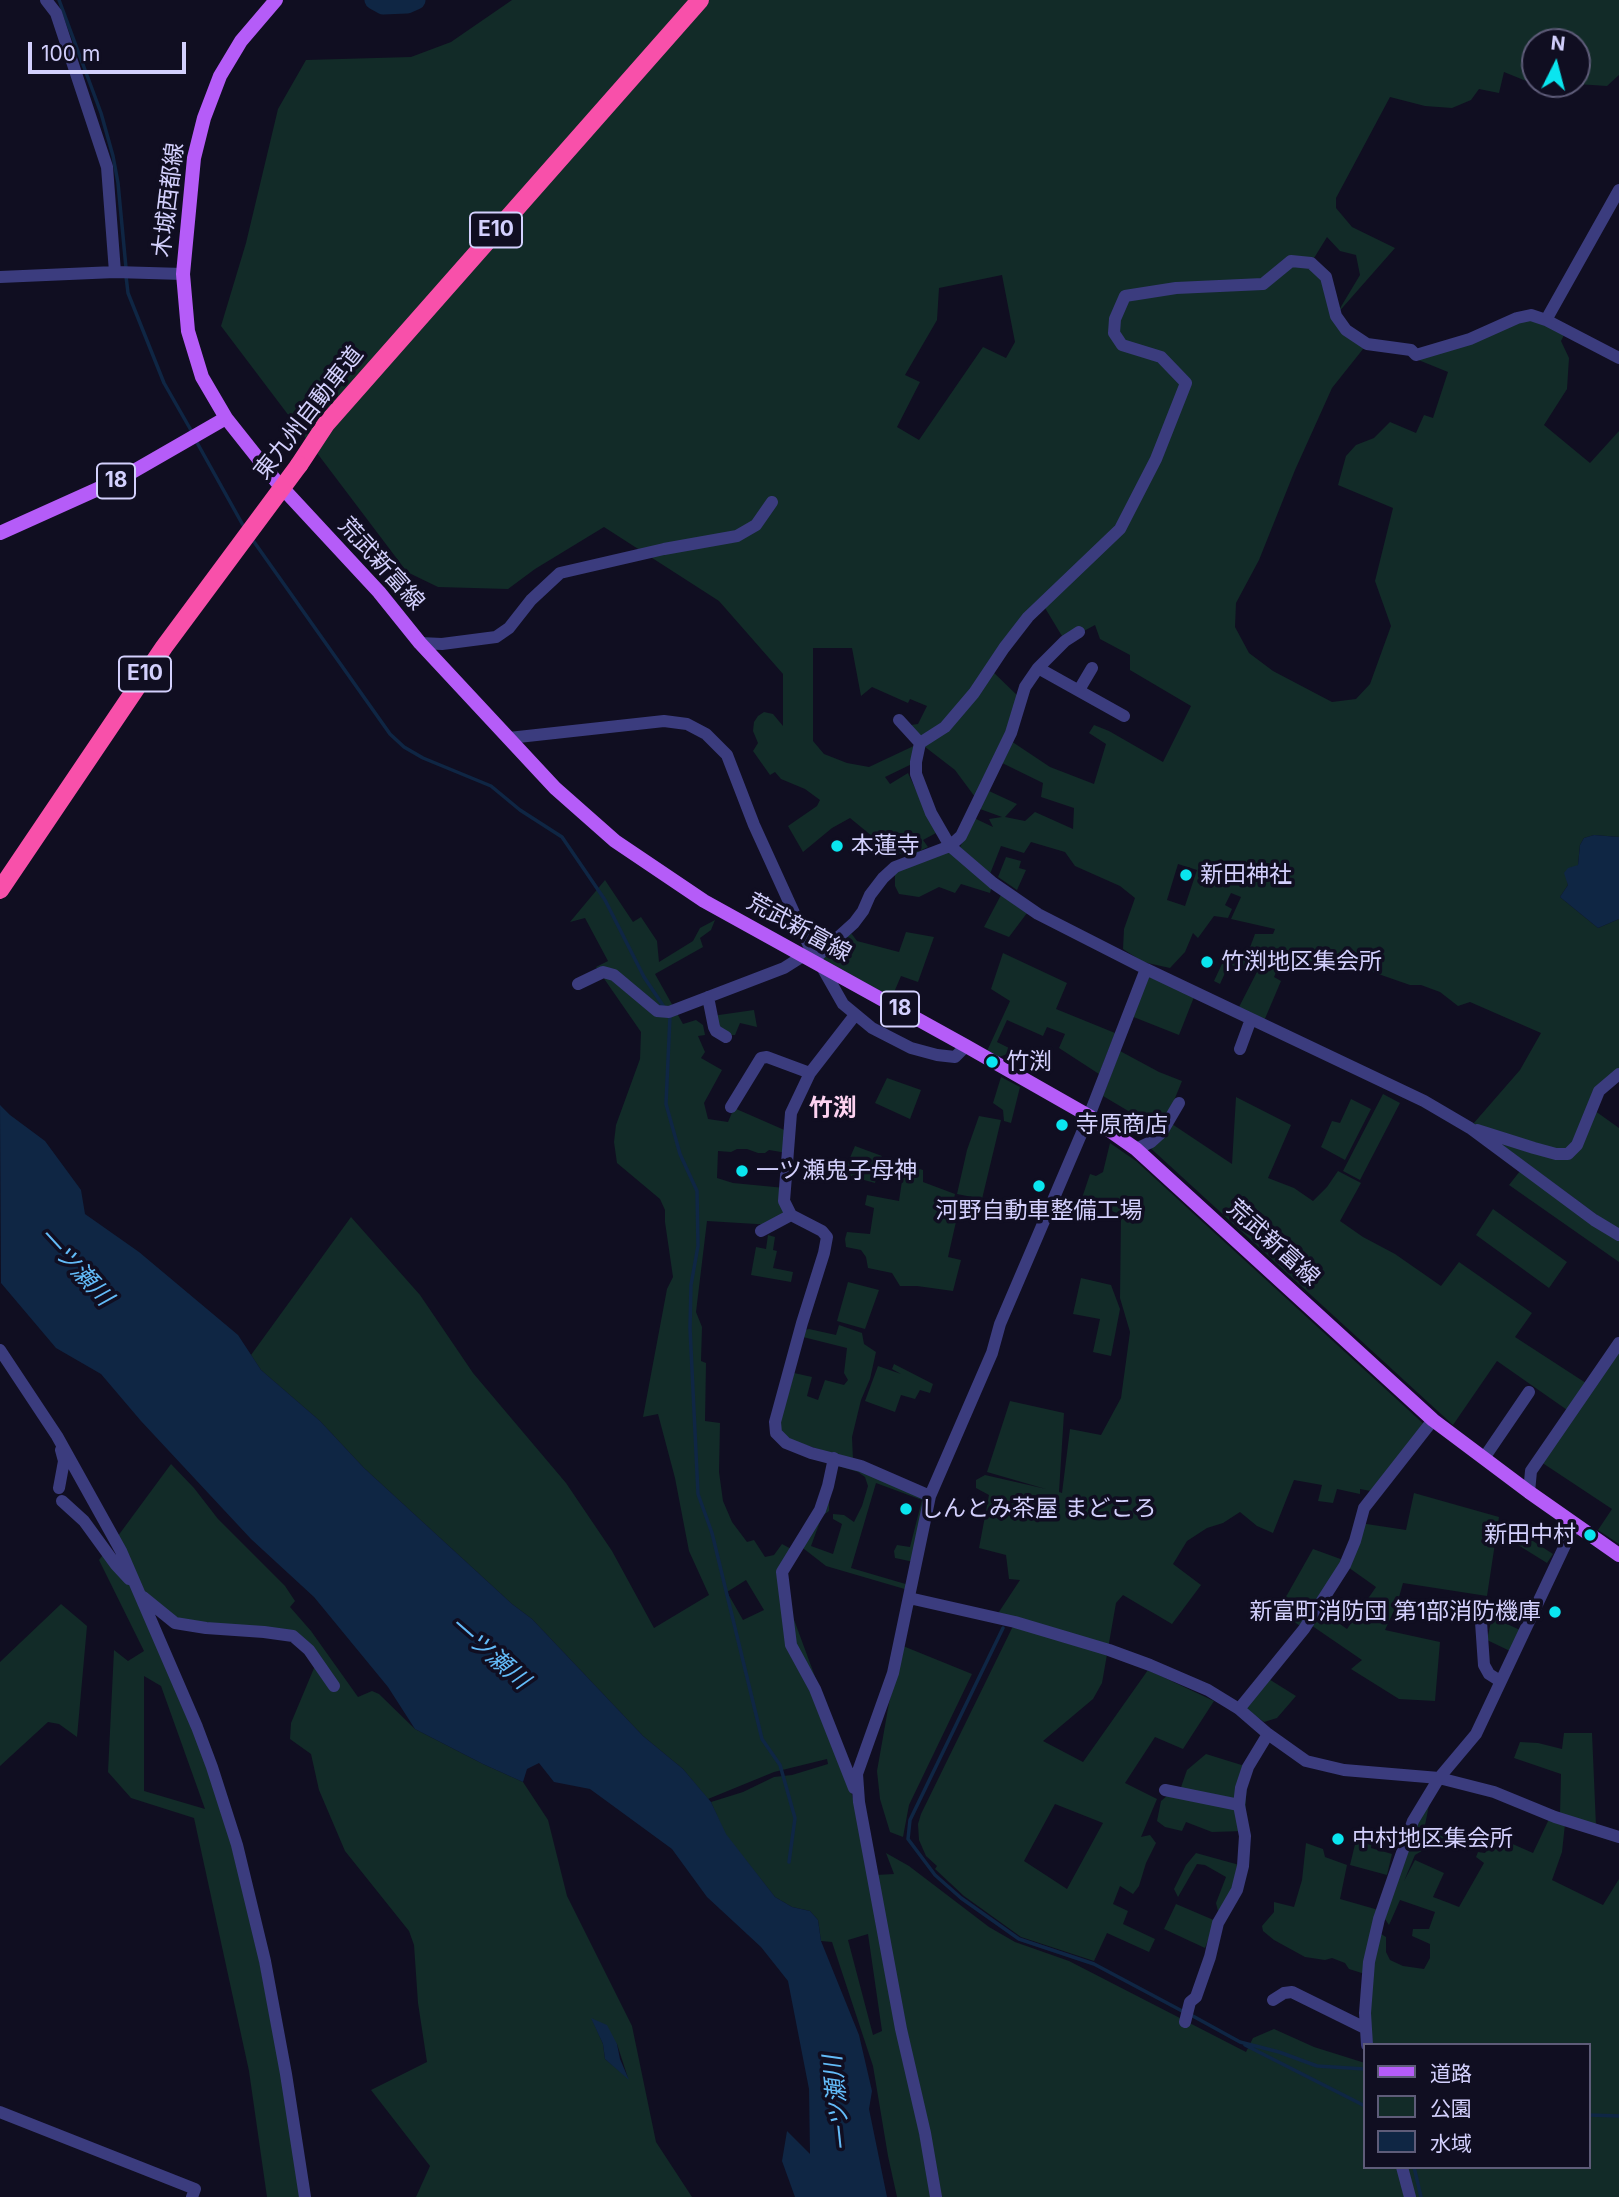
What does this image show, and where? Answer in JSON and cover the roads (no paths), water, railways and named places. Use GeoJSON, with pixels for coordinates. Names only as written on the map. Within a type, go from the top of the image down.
{"type":"FeatureCollection","features":[{"type":"Feature","properties":{"kind":"highway","name":"東九州自動車道"},"geometry":{"type":"LineString","coordinates":[[0,890],[164,647],[299,465],[326,424],[700,0]]}},
{"type":"Feature","properties":{"kind":"main road","name":"木城西都線"},"geometry":{"type":"LineString","coordinates":[[226,418],[202,377],[188,331],[183,274],[194,158],[204,118],[220,76],[241,41],[275,0]]}},
{"type":"Feature","properties":{"kind":"main road","name":"18"},"geometry":{"type":"LineString","coordinates":[[0,533],[120,479],[226,418]]}},
{"type":"Feature","properties":{"kind":"main road","name":"荒武新富線"},"geometry":{"type":"LineString","coordinates":[[226,418],[276,481],[379,592],[420,643],[555,788],[615,841],[704,901],[1088,1116],[1136,1149],[1433,1420],[1619,1555]]}},
{"type":"Feature","properties":{"kind":"street"},"geometry":{"type":"LineString","coordinates":[[46,0],[56,13],[107,167],[115,272]]}},
{"type":"Feature","properties":{"kind":"street"},"geometry":{"type":"LineString","coordinates":[[1546,320],[1619,190]]}},
{"type":"Feature","properties":{"kind":"street"},"geometry":{"type":"LineString","coordinates":[[1619,358],[1531,315],[1517,318],[1470,339],[1416,355],[1410,350],[1367,344],[1346,330],[1336,316],[1325,277],[1311,263],[1291,261],[1263,284],[1177,288],[1125,296],[1115,319],[1114,333],[1122,345],[1161,357],[1186,383],[1156,459],[1120,529],[1028,617],[974,693],[945,727],[920,743],[915,762],[916,774],[931,813],[950,846],[993,883],[1038,914],[1146,969],[1424,1101],[1470,1128],[1594,1220],[1619,1235]]}},
{"type":"Feature","properties":{"kind":"street"},"geometry":{"type":"LineString","coordinates":[[0,277],[115,272],[183,274]]}},
{"type":"Feature","properties":{"kind":"street"},"geometry":{"type":"LineString","coordinates":[[420,643],[442,644],[496,637],[509,628],[531,600],[560,573],[664,549],[737,537],[756,525],[772,502]]}},
{"type":"Feature","properties":{"kind":"street"},"geometry":{"type":"LineString","coordinates":[[578,984],[603,972],[614,975],[657,1011],[669,1012],[784,968],[812,961],[854,923],[870,895],[895,867],[950,846],[961,836],[1011,733],[1025,687],[1038,668],[1065,641],[1079,632]]}},
{"type":"Feature","properties":{"kind":"street"},"geometry":{"type":"LineString","coordinates":[[1038,668],[1124,716]]}},
{"type":"Feature","properties":{"kind":"street"},"geometry":{"type":"LineString","coordinates":[[1079,690],[1092,668]]}},
{"type":"Feature","properties":{"kind":"street"},"geometry":{"type":"LineString","coordinates":[[899,720],[920,743]]}},
{"type":"Feature","properties":{"kind":"street"},"geometry":{"type":"LineString","coordinates":[[509,738],[664,721],[687,724],[706,734],[727,755],[754,825],[810,948],[812,961],[843,1004],[872,1028],[911,1048],[955,1057],[966,1046]]}},
{"type":"Feature","properties":{"kind":"street"},"geometry":{"type":"LineString","coordinates":[[936,2197],[925,2133],[901,2029],[859,1802],[857,1774],[892,1673],[930,1496],[992,1353],[1000,1324],[1088,1116],[1146,969]]}},
{"type":"Feature","properties":{"kind":"street"},"geometry":{"type":"LineString","coordinates":[[708,997],[714,1027],[726,1037]]}},
{"type":"Feature","properties":{"kind":"street"},"geometry":{"type":"LineString","coordinates":[[855,1015],[810,1073],[791,1113],[784,1202],[791,1215],[822,1231],[827,1237],[775,1422],[776,1433],[786,1443],[811,1453],[861,1466],[930,1496]]}},
{"type":"Feature","properties":{"kind":"street"},"geometry":{"type":"LineString","coordinates":[[1240,1049],[1251,1019]]}},
{"type":"Feature","properties":{"kind":"street"},"geometry":{"type":"LineString","coordinates":[[731,1107],[761,1058],[767,1057],[810,1073]]}},
{"type":"Feature","properties":{"kind":"street"},"geometry":{"type":"LineString","coordinates":[[1470,1128],[1556,1154],[1568,1154],[1577,1145],[1599,1091],[1619,1074]]}},
{"type":"Feature","properties":{"kind":"street"},"geometry":{"type":"LineString","coordinates":[[1136,1149],[1152,1142],[1162,1132],[1180,1103]]}},
{"type":"Feature","properties":{"kind":"street"},"geometry":{"type":"LineString","coordinates":[[761,1231],[791,1215]]}},
{"type":"Feature","properties":{"kind":"street"},"geometry":{"type":"LineString","coordinates":[[1529,1492],[1531,1471],[1619,1343]]}},
{"type":"Feature","properties":{"kind":"street"},"geometry":{"type":"LineString","coordinates":[[0,1350],[57,1436],[121,1551],[197,1727],[237,1845],[265,1961],[305,2197]]}},
{"type":"Feature","properties":{"kind":"street"},"geometry":{"type":"LineString","coordinates":[[1483,1458],[1529,1392]]}},
{"type":"Feature","properties":{"kind":"street"},"geometry":{"type":"LineString","coordinates":[[1239,1709],[1304,1629],[1345,1565],[1364,1508],[1433,1420]]}},
{"type":"Feature","properties":{"kind":"street"},"geometry":{"type":"LineString","coordinates":[[57,1436],[64,1461],[58,1488]]}},
{"type":"Feature","properties":{"kind":"street"},"geometry":{"type":"LineString","coordinates":[[834,1458],[820,1510],[782,1572],[791,1645],[814,1689],[859,1802]]}},
{"type":"Feature","properties":{"kind":"street"},"geometry":{"type":"LineString","coordinates":[[62,1501],[84,1521],[137,1590],[175,1623],[293,1636],[309,1650],[334,1686]]}},
{"type":"Feature","properties":{"kind":"street"},"geometry":{"type":"LineString","coordinates":[[1367,2043],[1365,2028],[1369,1962],[1379,1919],[1413,1821],[1439,1778],[1476,1734],[1575,1524]]}},
{"type":"Feature","properties":{"kind":"street"},"geometry":{"type":"LineString","coordinates":[[909,1598],[1015,1622],[1109,1650],[1208,1690],[1239,1709],[1306,1761],[1344,1770],[1439,1778],[1494,1792],[1555,1817],[1619,1837]]}},
{"type":"Feature","properties":{"kind":"street"},"geometry":{"type":"LineString","coordinates":[[1481,1622],[1484,1665],[1489,1674],[1500,1681]]}},
{"type":"Feature","properties":{"kind":"street"},"geometry":{"type":"LineString","coordinates":[[1186,2017],[1210,1957],[1218,1923],[1237,1890],[1245,1836],[1239,1805],[1241,1788],[1248,1767],[1268,1734]]}},
{"type":"Feature","properties":{"kind":"street"},"geometry":{"type":"LineString","coordinates":[[1165,1790],[1239,1805]]}},
{"type":"Feature","properties":{"kind":"street"},"geometry":{"type":"LineString","coordinates":[[1273,2000],[1284,1993],[1292,1992],[1365,2028]]}},
{"type":"Feature","properties":{"kind":"street"},"geometry":{"type":"LineString","coordinates":[[0,2112],[195,2189],[192,2197]]}},
{"type":"Feature","properties":{"kind":"street"},"geometry":{"type":"LineString","coordinates":[[1403,2169],[1410,2197]]}},
{"type":"Feature","properties":{"kind":"water"},"geometry":{"type":"Polygon","coordinates":[[[1594,835],[1619,837],[1619,919],[1598,928],[1560,897],[1568,885],[1564,873],[1568,868],[1578,865],[1580,845],[1584,838],[1594,835]]]}},
{"type":"Feature","properties":{"kind":"water","name":"一ツ瀬川"},"geometry":{"type":"Polygon","coordinates":[[[0,1105],[45,1141],[81,1190],[85,1214],[139,1252],[238,1335],[261,1370],[320,1421],[364,1468],[512,1604],[532,1619],[643,1736],[683,1769],[711,1802],[726,1834],[775,1897],[792,1907],[810,1911],[818,1920],[821,1941],[859,2035],[872,2091],[869,2109],[887,2197],[795,2197],[782,2161],[787,2131],[810,2154],[809,2089],[788,1981],[761,1947],[707,1897],[672,1849],[590,1789],[554,1782],[539,1763],[527,1769],[523,1782],[415,1729],[388,1687],[314,1597],[251,1539],[101,1374],[56,1348],[1,1283],[0,1105]]]}},
{"type":"Feature","properties":{"kind":"water"},"geometry":{"type":"Polygon","coordinates":[[[591,2018],[607,2025],[617,2044],[629,2080],[605,2059],[603,2044],[591,2018]]]}},
{"type":"Feature","properties":{"kind":"waterway"},"geometry":{"type":"LineString","coordinates":[[59,0],[101,113],[113,156],[126,268]]}},
{"type":"Feature","properties":{"kind":"waterway"},"geometry":{"type":"LineString","coordinates":[[374,0],[383,5],[407,4],[416,0]]}},
{"type":"Feature","properties":{"kind":"waterway"},"geometry":{"type":"LineString","coordinates":[[126,276],[128,293],[164,383],[192,432]]}},
{"type":"Feature","properties":{"kind":"waterway"},"geometry":{"type":"LineString","coordinates":[[195,439],[244,527]]}},
{"type":"Feature","properties":{"kind":"waterway"},"geometry":{"type":"LineString","coordinates":[[252,539],[390,734],[404,747],[423,758],[491,786],[520,810],[562,837],[605,900],[644,977],[666,1010]]}},
{"type":"Feature","properties":{"kind":"waterway"},"geometry":{"type":"LineString","coordinates":[[670,1016],[666,1104],[680,1154],[697,1191],[698,1246],[691,1285],[690,1328],[698,1494],[712,1533],[762,1739],[780,1765],[795,1818],[789,1862]]}},
{"type":"Feature","properties":{"kind":"waterway"},"geometry":{"type":"LineString","coordinates":[[1003,1628],[910,1820],[908,1839],[935,1875],[961,1898],[1019,1939],[1094,1964],[1184,2012]]}},
{"type":"Feature","properties":{"kind":"waterway"},"geometry":{"type":"LineString","coordinates":[[1191,2015],[1240,2042],[1317,2066],[1364,2069]]}},
{"type":"Feature","properties":{"kind":"waterway"},"geometry":{"type":"LineString","coordinates":[[1245,2045],[1364,2105]]}},
{"type":"Feature","properties":{"kind":"waterway"},"geometry":{"type":"LineString","coordinates":[[1591,2115],[1619,2116]]}},
{"type":"Feature","properties":{"kind":"waterway"},"geometry":{"type":"LineString","coordinates":[[1414,2169],[1421,2197]]}},
{"type":"Feature","properties":{"kind":"place","name":"本蓮寺"},"geometry":{"type":"Point","coordinates":[837,846]}},
{"type":"Feature","properties":{"kind":"place","name":"新田神社"},"geometry":{"type":"Point","coordinates":[1186,875]}},
{"type":"Feature","properties":{"kind":"place","name":"竹渕地区集会所"},"geometry":{"type":"Point","coordinates":[1207,962]}},
{"type":"Feature","properties":{"kind":"place","name":"竹渕"},"geometry":{"type":"Point","coordinates":[992,1062]}},
{"type":"Feature","properties":{"kind":"place","name":"寺原商店"},"geometry":{"type":"Point","coordinates":[1062,1125]}},
{"type":"Feature","properties":{"kind":"place","name":"一ツ瀬鬼子母神"},"geometry":{"type":"Point","coordinates":[742,1171]}},
{"type":"Feature","properties":{"kind":"place","name":"河野自動車整備工場"},"geometry":{"type":"Point","coordinates":[1039,1186]}},
{"type":"Feature","properties":{"kind":"place","name":"しんとみ茶屋 まどころ"},"geometry":{"type":"Point","coordinates":[906,1509]}},
{"type":"Feature","properties":{"kind":"place","name":"新田中村"},"geometry":{"type":"Point","coordinates":[1590,1535]}},
{"type":"Feature","properties":{"kind":"place","name":"新富町消防団 第1部消防機庫"},"geometry":{"type":"Point","coordinates":[1555,1612]}},
{"type":"Feature","properties":{"kind":"place","name":"中村地区集会所"},"geometry":{"type":"Point","coordinates":[1338,1839]}},
{"type":"Feature","properties":{"kind":"district","name":"竹渕"},"geometry":{"type":"Point","coordinates":[833,1109]}}]}
